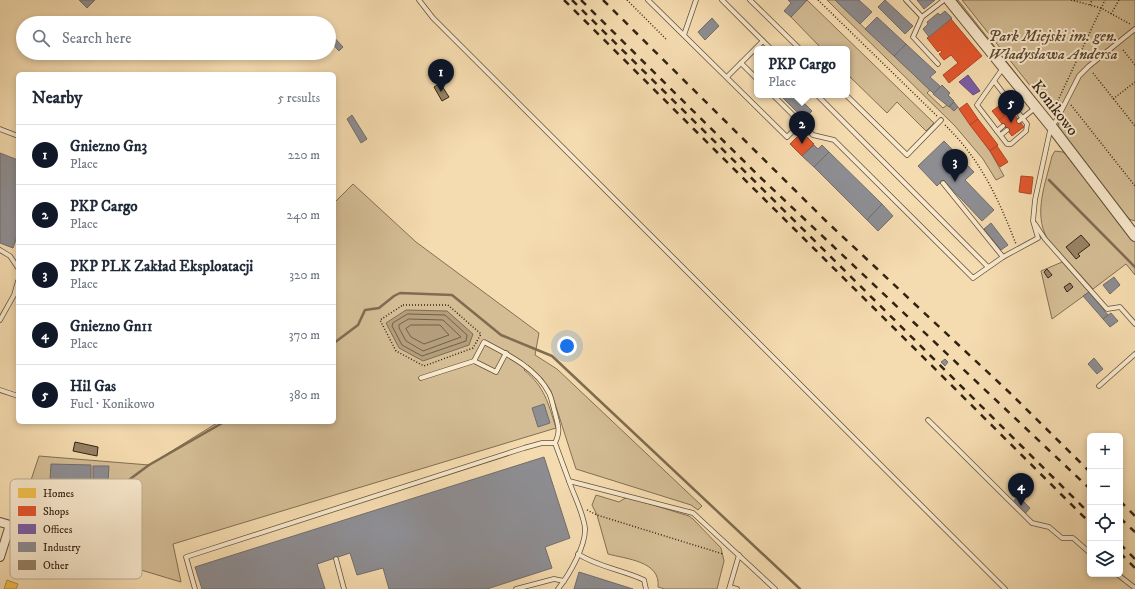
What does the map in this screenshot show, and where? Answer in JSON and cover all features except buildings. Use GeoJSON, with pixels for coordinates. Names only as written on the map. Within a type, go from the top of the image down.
{"type":"FeatureCollection","features":[{"type":"Feature","properties":{"kind":"street","name":"Konikowo"},"geometry":{"type":"LineString","coordinates":[[949,0],[1134,231]]}},
{"type":"Feature","properties":{"kind":"street"},"geometry":{"type":"LineString","coordinates":[[0,522],[10,525],[0,556]]}},
{"type":"Feature","properties":{"kind":"lane"},"geometry":{"type":"LineString","coordinates":[[419,0],[433,18],[1005,589]]}},
{"type":"Feature","properties":{"kind":"lane"},"geometry":{"type":"LineString","coordinates":[[648,0],[787,137],[801,123]]}},
{"type":"Feature","properties":{"kind":"lane"},"geometry":{"type":"LineString","coordinates":[[684,35],[696,0]]}},
{"type":"Feature","properties":{"kind":"lane"},"geometry":{"type":"LineString","coordinates":[[722,0],[768,46]]}},
{"type":"Feature","properties":{"kind":"lane"},"geometry":{"type":"LineString","coordinates":[[750,0],[797,46]]}},
{"type":"Feature","properties":{"kind":"lane"},"geometry":{"type":"LineString","coordinates":[[906,0],[922,17]]}},
{"type":"Feature","properties":{"kind":"lane"},"geometry":{"type":"LineString","coordinates":[[938,64],[913,36],[922,17],[944,0]]}},
{"type":"Feature","properties":{"kind":"lane"},"geometry":{"type":"LineString","coordinates":[[776,98],[813,135],[834,140],[973,278],[1003,256],[1038,238],[1033,220],[1035,200],[1050,125],[1056,121],[1079,76],[1135,28]]}},
{"type":"Feature","properties":{"kind":"lane"},"geometry":{"type":"LineString","coordinates":[[758,46],[763,41]]}},
{"type":"Feature","properties":{"kind":"lane"},"geometry":{"type":"LineString","coordinates":[[727,77],[754,50]]}},
{"type":"Feature","properties":{"kind":"lane"},"geometry":{"type":"LineString","coordinates":[[741,63],[754,76]]}},
{"type":"Feature","properties":{"kind":"lane"},"geometry":{"type":"LineString","coordinates":[[994,81],[1017,115],[1027,124],[1026,131],[1011,144],[1007,144],[977,105],[994,81],[1004,68]]}},
{"type":"Feature","properties":{"kind":"lane"},"geometry":{"type":"LineString","coordinates":[[820,98],[988,267]]}},
{"type":"Feature","properties":{"kind":"lane"},"geometry":{"type":"LineString","coordinates":[[849,98],[906,156],[941,120]]}},
{"type":"Feature","properties":{"kind":"lane"},"geometry":{"type":"LineString","coordinates":[[1021,119],[1035,107]]}},
{"type":"Feature","properties":{"kind":"lane"},"geometry":{"type":"LineString","coordinates":[[997,131],[1003,126]]}},
{"type":"Feature","properties":{"kind":"lane"},"geometry":{"type":"LineString","coordinates":[[0,129],[16,135]]}},
{"type":"Feature","properties":{"kind":"lane"},"geometry":{"type":"LineString","coordinates":[[1000,135],[1007,130]]}},
{"type":"Feature","properties":{"kind":"lane"},"geometry":{"type":"LineString","coordinates":[[943,183],[1003,256]]}},
{"type":"Feature","properties":{"kind":"lane"},"geometry":{"type":"LineString","coordinates":[[1033,220],[1045,239],[1107,309],[1120,307],[1135,324]]}},
{"type":"Feature","properties":{"kind":"lane"},"geometry":{"type":"LineString","coordinates":[[0,250],[10,256],[16,265]]}},
{"type":"Feature","properties":{"kind":"lane"},"geometry":{"type":"LineString","coordinates":[[0,320],[1,315],[16,296]]}},
{"type":"Feature","properties":{"kind":"lane"},"geometry":{"type":"LineString","coordinates":[[474,361],[484,342],[506,353],[531,372],[542,382],[550,394],[560,432],[555,442],[585,529],[578,554],[564,581],[558,589]]}},
{"type":"Feature","properties":{"kind":"lane"},"geometry":{"type":"LineString","coordinates":[[421,378],[474,361],[496,372],[506,353]]}},
{"type":"Feature","properties":{"kind":"lane"},"geometry":{"type":"LineString","coordinates":[[1099,386],[1135,354]]}},
{"type":"Feature","properties":{"kind":"lane"},"geometry":{"type":"LineString","coordinates":[[0,390],[16,395]]}},
{"type":"Feature","properties":{"kind":"lane"},"geometry":{"type":"LineString","coordinates":[[928,420],[1032,523],[1049,527],[1062,538],[1073,538],[1087,550]]}},
{"type":"Feature","properties":{"kind":"lane"},"geometry":{"type":"LineString","coordinates":[[195,589],[186,557],[524,448],[542,443],[555,442]]}},
{"type":"Feature","properties":{"kind":"lane"},"geometry":{"type":"LineString","coordinates":[[569,481],[687,510],[700,518],[775,589]]}},
{"type":"Feature","properties":{"kind":"lane"},"geometry":{"type":"LineString","coordinates":[[578,554],[588,561],[628,572],[644,580],[646,589]]}},
{"type":"Feature","properties":{"kind":"lane"},"geometry":{"type":"LineString","coordinates":[[737,589],[729,588],[739,555]]}},
{"type":"Feature","properties":{"kind":"lane"},"geometry":{"type":"LineString","coordinates":[[336,559],[344,589]]}},
{"type":"Feature","properties":{"kind":"lane"},"geometry":{"type":"LineString","coordinates":[[1121,577],[1135,588]]}},
{"type":"Feature","properties":{"kind":"lane"},"geometry":{"type":"LineString","coordinates":[[516,589],[554,579],[564,581]]}},
{"type":"Feature","properties":{"kind":"path"},"geometry":{"type":"LineString","coordinates":[[627,0],[666,39]]}},
{"type":"Feature","properties":{"kind":"path"},"geometry":{"type":"LineString","coordinates":[[818,0],[941,120],[976,160],[989,181],[1018,248]]}},
{"type":"Feature","properties":{"kind":"path"},"geometry":{"type":"LineString","coordinates":[[1071,0],[1101,8],[1135,28]]}},
{"type":"Feature","properties":{"kind":"path"},"geometry":{"type":"LineString","coordinates":[[1090,5],[1092,0]]}},
{"type":"Feature","properties":{"kind":"path"},"geometry":{"type":"LineString","coordinates":[[1050,125],[1060,94],[1105,0]]}},
{"type":"Feature","properties":{"kind":"path"},"geometry":{"type":"LineString","coordinates":[[1111,14],[1119,0]]}},
{"type":"Feature","properties":{"kind":"path"},"geometry":{"type":"LineString","coordinates":[[1123,50],[1135,65]]}},
{"type":"Feature","properties":{"kind":"path"},"geometry":{"type":"LineString","coordinates":[[1092,73],[1135,126]]}},
{"type":"Feature","properties":{"kind":"path"},"geometry":{"type":"LineString","coordinates":[[1114,99],[1135,82]]}},
{"type":"Feature","properties":{"kind":"path"},"geometry":{"type":"LineString","coordinates":[[1066,100],[1135,186]]}},
{"type":"Feature","properties":{"kind":"path"},"geometry":{"type":"LineString","coordinates":[[403,305],[448,305],[481,334],[473,348],[424,366],[396,351],[380,320],[403,305]]}},
{"type":"Feature","properties":{"kind":"path"},"geometry":{"type":"LineString","coordinates":[[578,506],[597,516],[723,554]]}},
{"type":"Feature","properties":{"kind":"green space"},"geometry":{"type":"Polygon","coordinates":[[[807,0],[934,123],[926,131],[897,102],[887,113],[850,77],[850,46],[819,46],[791,17],[807,0]]]}},
{"type":"Feature","properties":{"kind":"green space"},"geometry":{"type":"Polygon","coordinates":[[[827,0],[835,0],[930,90],[927,93],[943,108],[947,105],[954,111],[958,107],[990,151],[1004,176],[996,180],[983,159],[955,126],[827,0]]]}},
{"type":"Feature","properties":{"kind":"green space"},"geometry":{"type":"Polygon","coordinates":[[[955,0],[958,0],[1051,118],[1050,121],[955,0]]]}},
{"type":"Feature","properties":{"kind":"green space","name":"Park Miejski im. gen. Władysława Andersa"},"geometry":{"type":"Polygon","coordinates":[[[962,0],[1135,0],[1135,221],[1129,219],[1057,130],[1059,122],[962,0]]]}},
{"type":"Feature","properties":{"kind":"green space"},"geometry":{"type":"Polygon","coordinates":[[[1055,151],[1063,152],[1067,156],[1135,242],[1135,275],[1126,264],[1093,289],[1047,238],[1041,218],[1042,197],[1052,156],[1055,151]]]}},
{"type":"Feature","properties":{"kind":"green space"},"geometry":{"type":"Polygon","coordinates":[[[353,184],[416,242],[539,333],[535,355],[557,369],[702,506],[698,510],[691,505],[576,469],[551,391],[542,378],[528,365],[524,370],[537,383],[545,396],[556,428],[173,544],[181,582],[142,570],[142,479],[31,479],[39,456],[149,465],[215,424],[336,424],[336,201],[353,184]]]}},
{"type":"Feature","properties":{"kind":"green space"},"geometry":{"type":"Polygon","coordinates":[[[1062,262],[1089,292],[1052,319],[1041,271],[1062,262]]]}},
{"type":"Feature","properties":{"kind":"green space"},"geometry":{"type":"Polygon","coordinates":[[[596,495],[619,502],[627,497],[689,516],[693,519],[721,548],[724,561],[717,589],[665,589],[658,587],[657,578],[648,566],[633,560],[608,554],[597,515],[592,505],[596,495]]]}},
{"type":"Feature","properties":{"kind":"water"},"geometry":{"type":"Polygon","coordinates":[[[406,310],[447,311],[473,334],[469,345],[423,361],[399,348],[386,323],[406,310]]]}},
{"type":"Feature","properties":{"kind":"waterway"},"geometry":{"type":"LineString","coordinates":[[1049,180],[1135,267]]}},
{"type":"Feature","properties":{"kind":"waterway"},"geometry":{"type":"LineString","coordinates":[[336,342],[358,325],[365,310],[379,308],[400,293],[452,295],[501,335],[552,356],[800,589]]}},
{"type":"Feature","properties":{"kind":"waterway"},"geometry":{"type":"LineString","coordinates":[[130,479],[149,465],[221,424]]}},
{"type":"Feature","properties":{"kind":"railway"},"geometry":{"type":"LineString","coordinates":[[564,0],[1087,520]]}},
{"type":"Feature","properties":{"kind":"railway"},"geometry":{"type":"LineString","coordinates":[[572,0],[1087,511]]}},
{"type":"Feature","properties":{"kind":"railway"},"geometry":{"type":"LineString","coordinates":[[581,0],[761,178],[1087,486]]}},
{"type":"Feature","properties":{"kind":"railway"},"geometry":{"type":"LineString","coordinates":[[603,0],[827,222],[1010,393],[1087,469]]}},
{"type":"Feature","properties":{"kind":"railway"},"geometry":{"type":"LineString","coordinates":[[1123,504],[1135,516]]}},
{"type":"Feature","properties":{"kind":"railway"},"geometry":{"type":"LineString","coordinates":[[1123,521],[1135,532]]}},
{"type":"Feature","properties":{"kind":"railway"},"geometry":{"type":"LineString","coordinates":[[1123,547],[1135,559]]}},
{"type":"Feature","properties":{"kind":"railway"},"geometry":{"type":"LineString","coordinates":[[1123,556],[1135,568]]}},
{"type":"Feature","properties":{"kind":"place","name":"Gniezno Gn3"},"geometry":{"type":"Point","coordinates":[441,92]}},
{"type":"Feature","properties":{"kind":"place","name":"Hil Gas"},"geometry":{"type":"Point","coordinates":[1011,123]}},
{"type":"Feature","properties":{"kind":"place","name":"PKP Cargo"},"geometry":{"type":"Point","coordinates":[802,144]}},
{"type":"Feature","properties":{"kind":"place","name":"PKP PLK Zakład Eksploatacji"},"geometry":{"type":"Point","coordinates":[955,182]}},
{"type":"Feature","properties":{"kind":"place","name":"Gniezno Gn11"},"geometry":{"type":"Point","coordinates":[1021,506]}}]}
